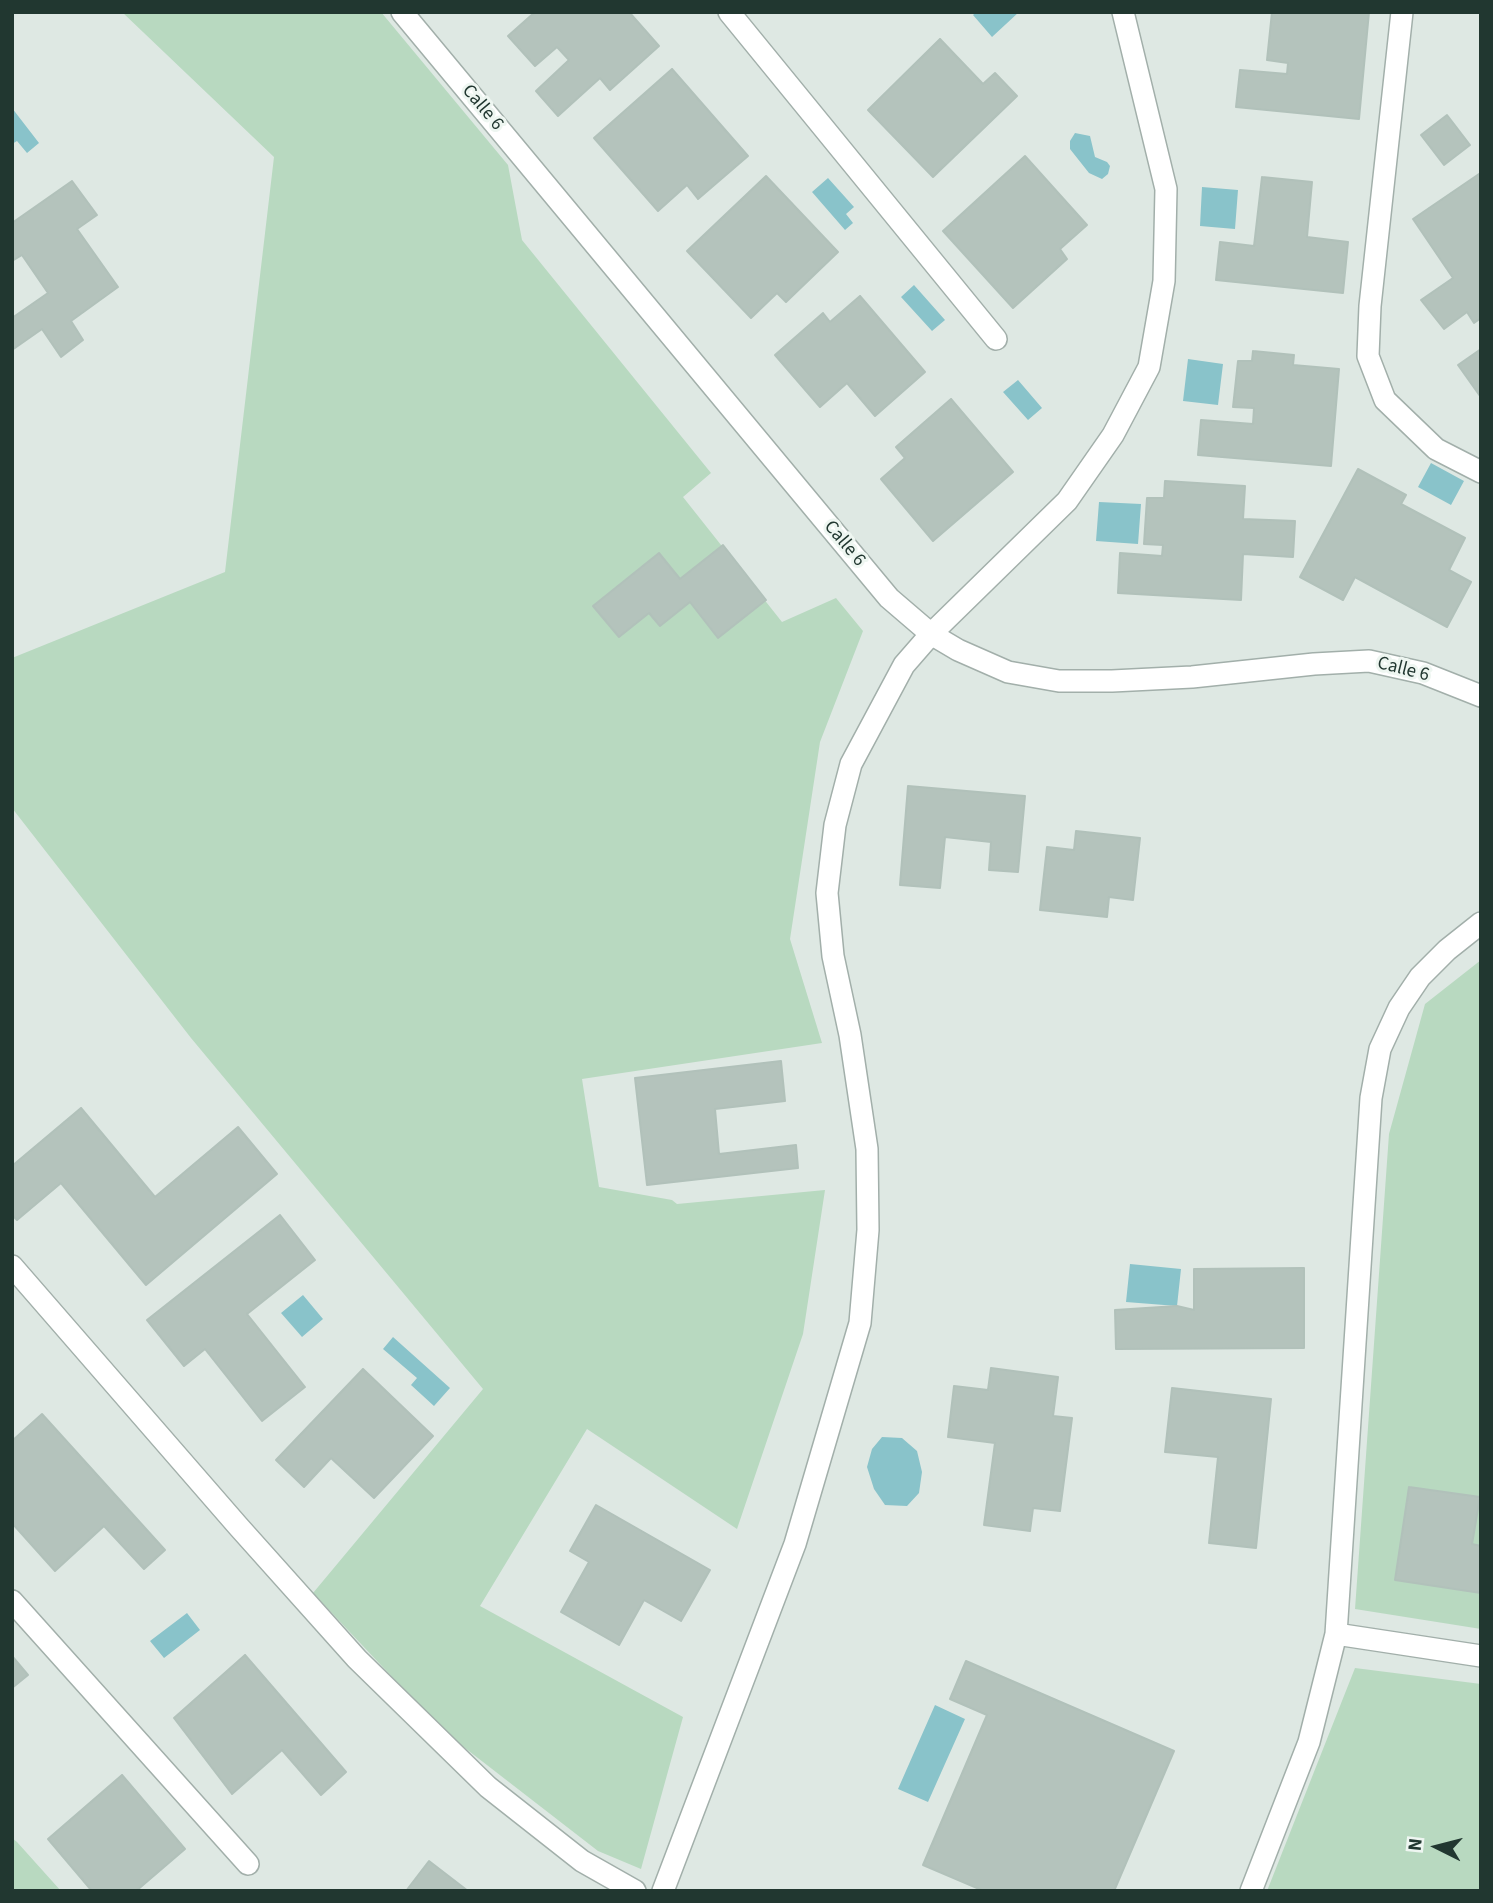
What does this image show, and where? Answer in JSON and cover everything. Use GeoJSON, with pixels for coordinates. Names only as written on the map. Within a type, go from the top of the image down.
{"type":"FeatureCollection","features":[{"type":"Feature","properties":{"kind":"street","name":"Calle 6"},"geometry":{"type":"LineString","coordinates":[[402,12],[888,598],[931,634],[958,650],[1008,672],[1059,681],[1179,678],[1369,661],[1423,673],[1481,696]]}},
{"type":"Feature","properties":{"kind":"street"},"geometry":{"type":"LineString","coordinates":[[729,12],[996,339]]}},
{"type":"Feature","properties":{"kind":"street"},"geometry":{"type":"LineString","coordinates":[[663,1891],[795,1544],[859,1323],[868,1230],[867,1149],[850,1035],[833,956],[827,893],[835,825],[851,764],[904,665],[931,634],[1067,501],[1113,435],[1149,367],[1164,281],[1166,189],[1123,12]]}},
{"type":"Feature","properties":{"kind":"street"},"geometry":{"type":"LineString","coordinates":[[1402,12],[1370,306],[1368,356],[1385,400],[1436,449],[1481,472]]}},
{"type":"Feature","properties":{"kind":"street"},"geometry":{"type":"LineString","coordinates":[[1251,1891],[1309,1742],[1336,1634],[1371,1098],[1380,1049],[1399,1008],[1420,977],[1481,922]]}},
{"type":"Feature","properties":{"kind":"street"},"geometry":{"type":"LineString","coordinates":[[12,1266],[357,1659],[488,1787],[582,1861],[635,1891]]}},
{"type":"Feature","properties":{"kind":"street"},"geometry":{"type":"LineString","coordinates":[[12,1601],[248,1864]]}},
{"type":"Feature","properties":{"kind":"street"},"geometry":{"type":"LineString","coordinates":[[1336,1634],[1481,1656]]}},
{"type":"Feature","properties":{"kind":"green space"},"geometry":{"type":"Polygon","coordinates":[[[122,12],[381,12],[508,165],[522,240],[711,473],[683,497],[782,622],[836,598],[863,631],[820,742],[790,939],[822,1043],[582,1079],[599,1187],[672,1200],[677,1204],[825,1190],[803,1334],[737,1529],[587,1429],[480,1606],[683,1717],[641,1869],[598,1851],[443,1731],[313,1593],[483,1389],[191,1038],[12,808],[12,658],[225,572],[274,157],[122,12]]]}},
{"type":"Feature","properties":{"kind":"green space"},"geometry":{"type":"Polygon","coordinates":[[[1481,960],[1481,1629],[1355,1609],[1389,1134],[1425,1004],[1481,960]]]}},
{"type":"Feature","properties":{"kind":"green space"},"geometry":{"type":"Polygon","coordinates":[[[1355,1668],[1481,1684],[1481,1891],[1267,1891],[1355,1668]]]}},
{"type":"Feature","properties":{"kind":"green space"},"geometry":{"type":"Polygon","coordinates":[[[12,1838],[17,1842],[61,1891],[12,1891],[12,1838]]]}},
{"type":"Feature","properties":{"kind":"water"},"geometry":{"type":"Polygon","coordinates":[[[976,12],[1019,12],[992,37],[973,15],[976,12]]]}},
{"type":"Feature","properties":{"kind":"water"},"geometry":{"type":"Polygon","coordinates":[[[12,108],[39,143],[27,153],[17,141],[12,144],[12,108]]]}},
{"type":"Feature","properties":{"kind":"water"},"geometry":{"type":"Polygon","coordinates":[[[1075,133],[1090,136],[1095,157],[1110,166],[1108,174],[1102,179],[1089,173],[1070,149],[1070,141],[1075,133]]]}},
{"type":"Feature","properties":{"kind":"water"},"geometry":{"type":"Polygon","coordinates":[[[828,178],[854,207],[846,214],[853,223],[845,230],[812,192],[828,178]]]}},
{"type":"Feature","properties":{"kind":"water"},"geometry":{"type":"Polygon","coordinates":[[[1202,187],[1238,190],[1235,229],[1200,226],[1202,187]]]}},
{"type":"Feature","properties":{"kind":"water"},"geometry":{"type":"Polygon","coordinates":[[[914,285],[945,320],[932,331],[901,297],[914,285]]]}},
{"type":"Feature","properties":{"kind":"water"},"geometry":{"type":"Polygon","coordinates":[[[1188,359],[1223,364],[1218,405],[1183,401],[1188,359]]]}},
{"type":"Feature","properties":{"kind":"water"},"geometry":{"type":"Polygon","coordinates":[[[1018,380],[1042,408],[1028,420],[1003,392],[1018,380]]]}},
{"type":"Feature","properties":{"kind":"water"},"geometry":{"type":"Polygon","coordinates":[[[1431,463],[1464,481],[1451,505],[1418,487],[1431,463]]]}},
{"type":"Feature","properties":{"kind":"water"},"geometry":{"type":"Polygon","coordinates":[[[1099,502],[1141,504],[1138,544],[1096,541],[1099,502]]]}},
{"type":"Feature","properties":{"kind":"water"},"geometry":{"type":"Polygon","coordinates":[[[1130,1264],[1181,1269],[1177,1306],[1126,1302],[1130,1264]]]}},
{"type":"Feature","properties":{"kind":"water"},"geometry":{"type":"Polygon","coordinates":[[[303,1295],[323,1319],[302,1337],[281,1313],[303,1295]]]}},
{"type":"Feature","properties":{"kind":"water"},"geometry":{"type":"Polygon","coordinates":[[[393,1337],[450,1388],[434,1406],[411,1385],[417,1378],[383,1349],[393,1337]]]}},
{"type":"Feature","properties":{"kind":"water"},"geometry":{"type":"Polygon","coordinates":[[[882,1437],[902,1438],[917,1451],[922,1472],[919,1493],[907,1506],[885,1505],[874,1489],[867,1467],[872,1449],[882,1437]]]}},
{"type":"Feature","properties":{"kind":"water"},"geometry":{"type":"Polygon","coordinates":[[[187,1613],[200,1630],[164,1658],[150,1641],[187,1613]]]}},
{"type":"Feature","properties":{"kind":"water"},"geometry":{"type":"Polygon","coordinates":[[[935,1705],[965,1719],[928,1802],[898,1789],[935,1705]]]}},
{"type":"Feature","properties":{"kind":"building"},"geometry":{"type":"Polygon","coordinates":[[[535,12],[629,12],[659,46],[610,90],[600,78],[558,116],[536,91],[569,60],[557,47],[535,66],[508,36],[535,12]]]}},
{"type":"Feature","properties":{"kind":"building"},"geometry":{"type":"Polygon","coordinates":[[[1272,12],[1369,12],[1359,119],[1236,107],[1240,70],[1287,74],[1288,63],[1267,60],[1272,12]]]}},
{"type":"Feature","properties":{"kind":"building"},"geometry":{"type":"Polygon","coordinates":[[[940,39],[983,84],[995,73],[1017,96],[933,177],[868,110],[940,39]]]}},
{"type":"Feature","properties":{"kind":"building"},"geometry":{"type":"Polygon","coordinates":[[[672,69],[748,156],[698,199],[687,185],[658,211],[594,138],[672,69]]]}},
{"type":"Feature","properties":{"kind":"building"},"geometry":{"type":"Polygon","coordinates":[[[1447,115],[1470,145],[1444,165],[1421,135],[1447,115]]]}},
{"type":"Feature","properties":{"kind":"building"},"geometry":{"type":"Polygon","coordinates":[[[1025,156],[1087,225],[1060,249],[1067,259],[1013,308],[943,231],[1025,156]]]}},
{"type":"Feature","properties":{"kind":"building"},"geometry":{"type":"Polygon","coordinates":[[[1479,174],[1481,318],[1474,323],[1467,312],[1444,329],[1421,300],[1453,278],[1413,219],[1479,174]]]}},
{"type":"Feature","properties":{"kind":"building"},"geometry":{"type":"Polygon","coordinates":[[[766,176],[838,252],[786,302],[777,293],[751,318],[687,251],[766,176]]]}},
{"type":"Feature","properties":{"kind":"building"},"geometry":{"type":"Polygon","coordinates":[[[1262,177],[1312,182],[1307,237],[1348,242],[1343,293],[1216,280],[1220,242],[1254,246],[1262,177]]]}},
{"type":"Feature","properties":{"kind":"building"},"geometry":{"type":"Polygon","coordinates":[[[72,181],[97,215],[77,229],[118,287],[71,321],[83,340],[61,357],[42,329],[12,350],[12,318],[48,293],[22,255],[12,261],[12,223],[72,181]]]}},
{"type":"Feature","properties":{"kind":"building"},"geometry":{"type":"Polygon","coordinates":[[[860,296],[925,372],[875,416],[847,383],[820,407],[775,355],[823,313],[830,322],[860,296]]]}},
{"type":"Feature","properties":{"kind":"building"},"geometry":{"type":"Polygon","coordinates":[[[1481,349],[1481,396],[1480,396],[1458,365],[1481,349]]]}},
{"type":"Feature","properties":{"kind":"building"},"geometry":{"type":"Polygon","coordinates":[[[1253,351],[1294,355],[1293,365],[1339,369],[1331,466],[1198,455],[1201,420],[1253,424],[1254,408],[1233,407],[1238,361],[1252,361],[1253,351]]]}},
{"type":"Feature","properties":{"kind":"building"},"geometry":{"type":"Polygon","coordinates":[[[951,399],[1013,472],[933,541],[881,479],[905,458],[896,447],[951,399]]]}},
{"type":"Feature","properties":{"kind":"building"},"geometry":{"type":"Polygon","coordinates":[[[1358,469],[1406,495],[1401,504],[1465,538],[1449,570],[1471,582],[1447,627],[1355,577],[1343,600],[1300,577],[1358,469]]]}},
{"type":"Feature","properties":{"kind":"building"},"geometry":{"type":"Polygon","coordinates":[[[1165,481],[1245,486],[1243,519],[1295,521],[1293,557],[1243,554],[1241,600],[1118,593],[1120,553],[1162,556],[1163,545],[1144,544],[1147,498],[1164,498],[1165,481]]]}},
{"type":"Feature","properties":{"kind":"building"},"geometry":{"type":"Polygon","coordinates":[[[723,545],[766,600],[718,638],[690,602],[660,626],[649,613],[619,637],[593,606],[659,553],[680,579],[723,545]]]}},
{"type":"Feature","properties":{"kind":"building"},"geometry":{"type":"Polygon","coordinates":[[[908,786],[1025,796],[1018,872],[989,870],[991,842],[945,837],[940,888],[900,885],[908,786]]]}},
{"type":"Feature","properties":{"kind":"building"},"geometry":{"type":"Polygon","coordinates":[[[1076,831],[1140,838],[1133,900],[1109,897],[1107,917],[1040,910],[1047,847],[1074,850],[1076,831]]]}},
{"type":"Feature","properties":{"kind":"building"},"geometry":{"type":"Polygon","coordinates":[[[781,1061],[785,1101],[715,1109],[719,1154],[796,1145],[798,1168],[647,1185],[635,1078],[781,1061]]]}},
{"type":"Feature","properties":{"kind":"building"},"geometry":{"type":"Polygon","coordinates":[[[81,1108],[155,1197],[238,1127],[277,1174],[146,1285],[61,1183],[17,1220],[12,1215],[12,1166],[81,1108]]]}},
{"type":"Feature","properties":{"kind":"building"},"geometry":{"type":"Polygon","coordinates":[[[280,1215],[315,1260],[247,1314],[305,1387],[262,1421],[205,1349],[184,1366],[147,1320],[280,1215]]]}},
{"type":"Feature","properties":{"kind":"building"},"geometry":{"type":"Polygon","coordinates":[[[1304,1268],[1304,1348],[1116,1349],[1115,1310],[1177,1306],[1194,1310],[1194,1269],[1304,1268]]]}},
{"type":"Feature","properties":{"kind":"building"},"geometry":{"type":"Polygon","coordinates":[[[991,1368],[1058,1377],[1053,1416],[1072,1418],[1060,1511],[1033,1508],[1030,1531],[984,1525],[995,1443],[948,1437],[954,1386],[988,1390],[991,1368]]]}},
{"type":"Feature","properties":{"kind":"building"},"geometry":{"type":"Polygon","coordinates":[[[363,1369],[433,1436],[374,1498],[331,1458],[304,1487],[276,1460],[363,1369]]]}},
{"type":"Feature","properties":{"kind":"building"},"geometry":{"type":"Polygon","coordinates":[[[1172,1388],[1271,1399],[1256,1548],[1209,1543],[1218,1457],[1165,1452],[1172,1388]]]}},
{"type":"Feature","properties":{"kind":"building"},"geometry":{"type":"Polygon","coordinates":[[[42,1414],[165,1550],[144,1569],[104,1526],[55,1571],[12,1523],[12,1441],[42,1414]]]}},
{"type":"Feature","properties":{"kind":"building"},"geometry":{"type":"Polygon","coordinates":[[[1409,1487],[1480,1497],[1472,1544],[1481,1546],[1481,1593],[1395,1580],[1409,1487]]]}},
{"type":"Feature","properties":{"kind":"building"},"geometry":{"type":"Polygon","coordinates":[[[596,1505],[710,1570],[681,1621],[644,1600],[619,1645],[561,1612],[589,1562],[570,1551],[596,1505]]]}},
{"type":"Feature","properties":{"kind":"building"},"geometry":{"type":"Polygon","coordinates":[[[245,1655],[346,1772],[321,1795],[282,1750],[232,1794],[174,1718],[245,1655]]]}},
{"type":"Feature","properties":{"kind":"building"},"geometry":{"type":"Polygon","coordinates":[[[12,1656],[28,1675],[12,1688],[12,1656]]]}},
{"type":"Feature","properties":{"kind":"building"},"geometry":{"type":"Polygon","coordinates":[[[966,1661],[1174,1751],[1114,1891],[984,1891],[923,1865],[987,1715],[950,1699],[966,1661]]]}},
{"type":"Feature","properties":{"kind":"building"},"geometry":{"type":"Polygon","coordinates":[[[122,1775],[185,1849],[136,1891],[92,1891],[48,1839],[122,1775]]]}},
{"type":"Feature","properties":{"kind":"building"},"geometry":{"type":"Polygon","coordinates":[[[429,1861],[468,1891],[406,1891],[429,1861]]]}}]}
